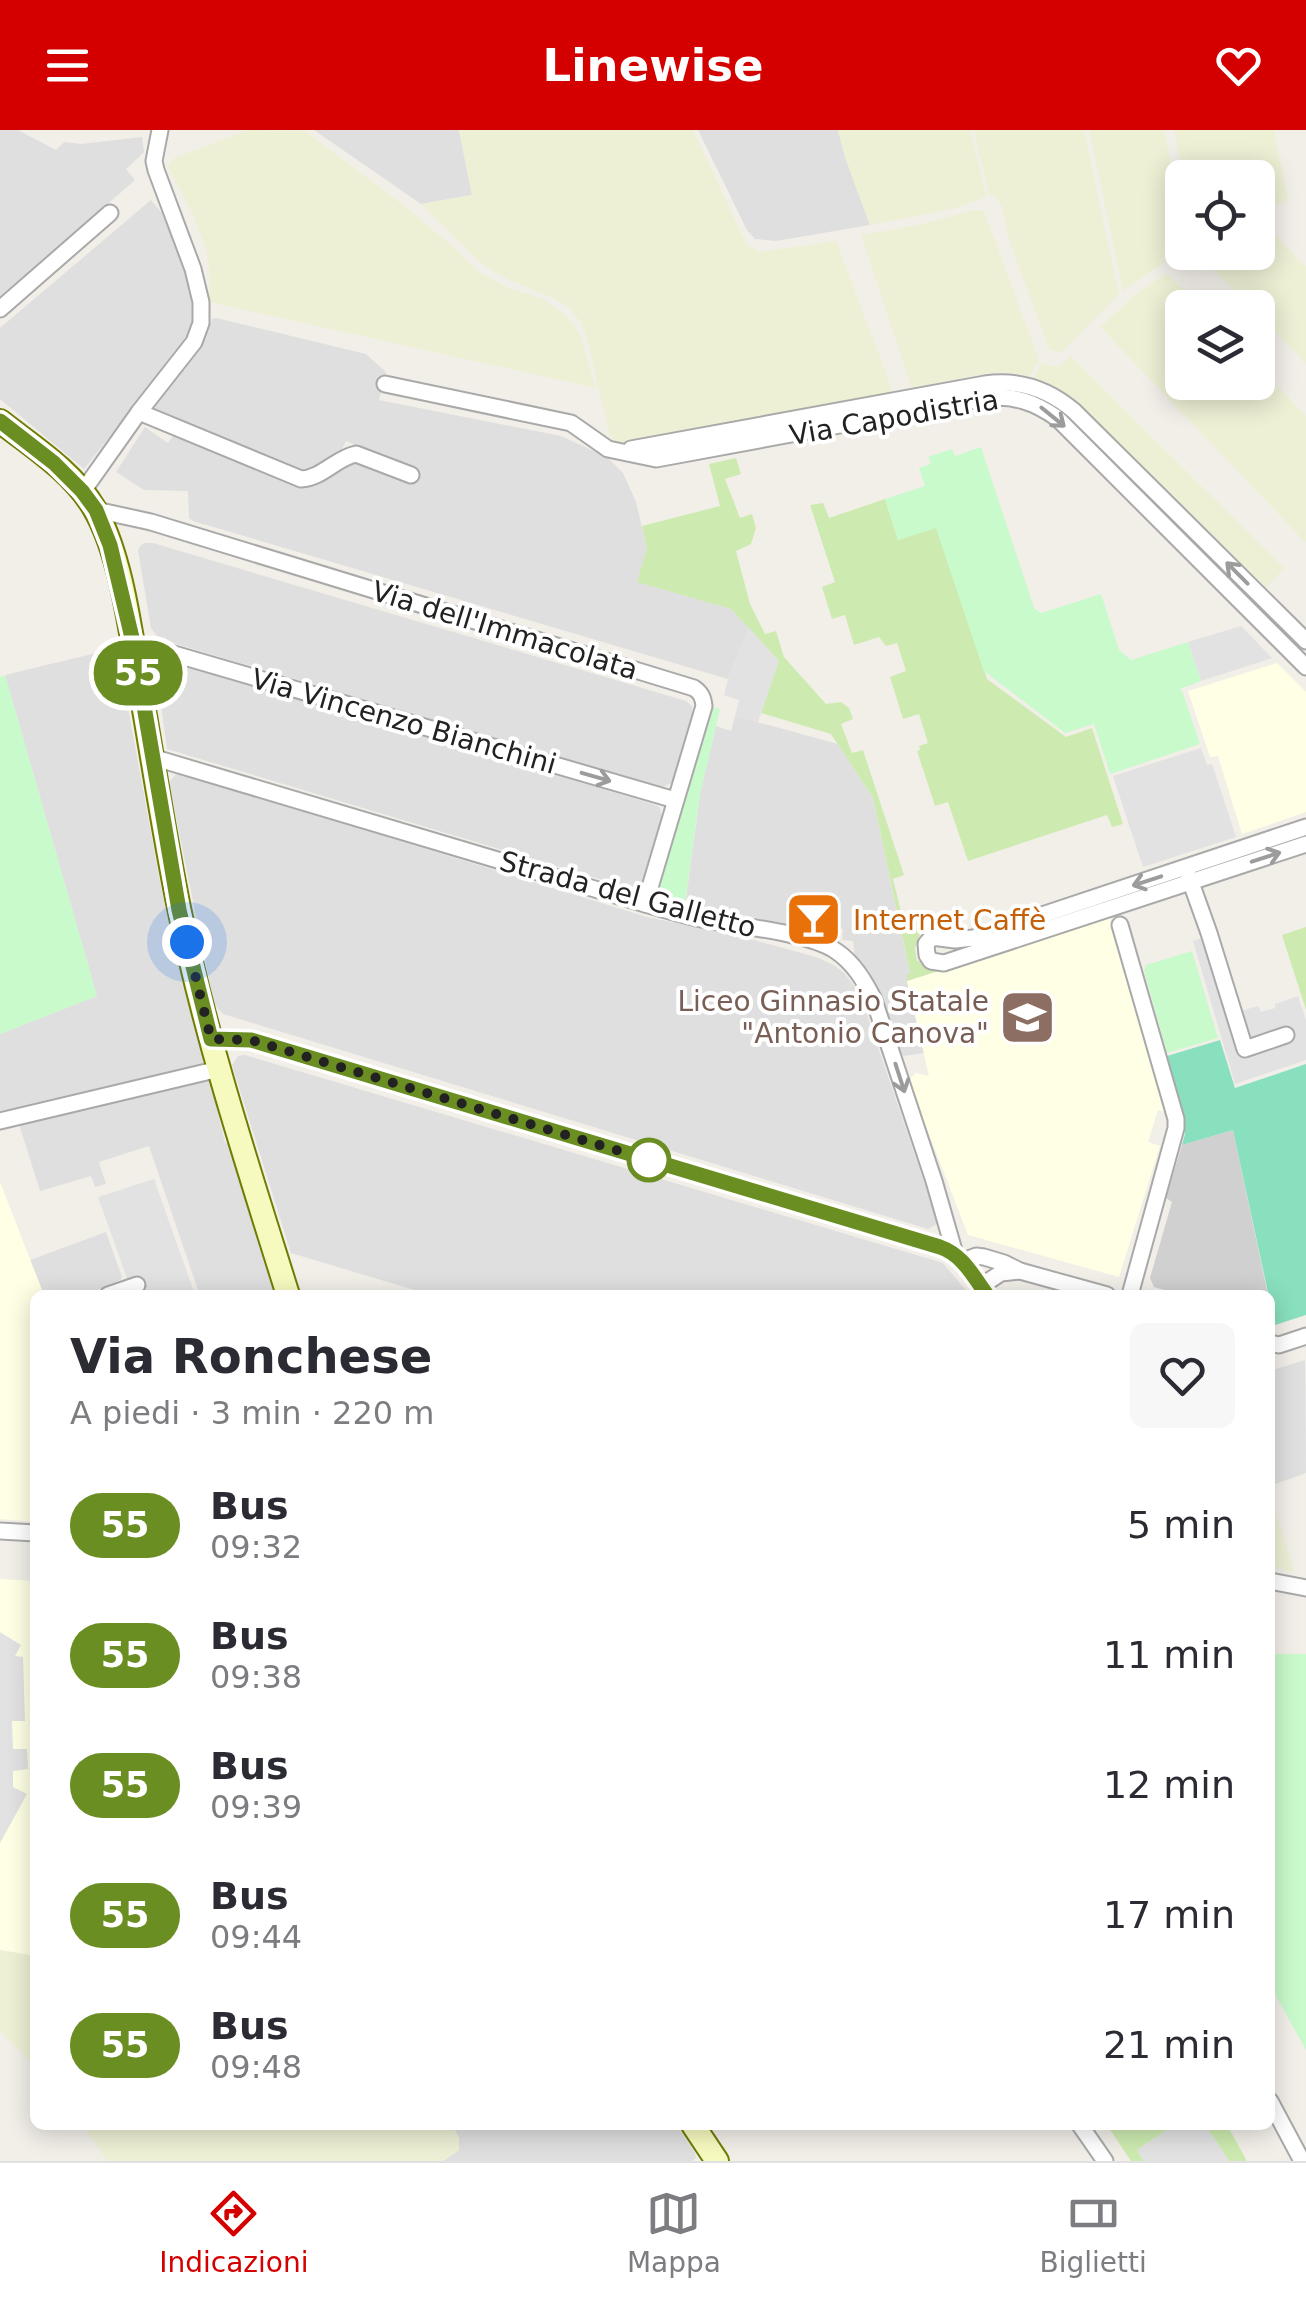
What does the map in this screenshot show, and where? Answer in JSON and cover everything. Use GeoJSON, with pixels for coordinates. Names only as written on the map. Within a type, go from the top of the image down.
{"type":"FeatureCollection","features":[{"type":"Feature","properties":{"kind":"street"},"geometry":{"type":"LineString","coordinates":[[89,501],[139,412],[194,342],[201,323],[201,302],[193,268],[156,170],[160,130]]}},
{"type":"Feature","properties":{"kind":"street"},"geometry":{"type":"LineString","coordinates":[[0,309],[110,213]]}},
{"type":"Feature","properties":{"kind":"street","name":"Via Capodistria"},"geometry":{"type":"LineString","coordinates":[[385,384],[570,423],[608,449],[656,459],[986,398],[1013,397],[1056,418],[1306,667]]}},
{"type":"Feature","properties":{"kind":"street","name":"Via Capodistria"},"geometry":{"type":"LineString","coordinates":[[617,452],[985,384],[1026,385],[1054,396],[1074,410],[1306,642]]}},
{"type":"Feature","properties":{"kind":"street"},"geometry":{"type":"LineString","coordinates":[[139,412],[301,478],[310,478],[356,454],[411,475]]}},
{"type":"Feature","properties":{"kind":"street"},"geometry":{"type":"LineString","coordinates":[[0,421],[54,463],[89,501],[114,560],[133,642],[179,910],[219,1070],[286,1290]]}},
{"type":"Feature","properties":{"kind":"street","name":"Via dell'Immacolata"},"geometry":{"type":"LineString","coordinates":[[89,501],[694,688],[704,698],[704,706],[645,904]]}},
{"type":"Feature","properties":{"kind":"street","name":"Via Vincenzo Bianchini"},"geometry":{"type":"LineString","coordinates":[[133,642],[675,800]]}},
{"type":"Feature","properties":{"kind":"street","name":"Strada del Galletto"},"geometry":{"type":"LineString","coordinates":[[152,756],[645,904],[818,943],[840,953],[860,975],[874,1000],[959,1258],[984,1290],[1001,1274],[1020,1272]]}},
{"type":"Feature","properties":{"kind":"street"},"geometry":{"type":"LineString","coordinates":[[1306,827],[1188,875],[944,963],[931,961],[927,955],[926,944],[932,937],[973,938],[1188,875],[1306,844]]}},
{"type":"Feature","properties":{"kind":"street"},"geometry":{"type":"LineString","coordinates":[[1188,875],[1245,1048],[1286,1035]]}},
{"type":"Feature","properties":{"kind":"street"},"geometry":{"type":"LineString","coordinates":[[1120,926],[1176,1119],[1131,1290]]}},
{"type":"Feature","properties":{"kind":"street"},"geometry":{"type":"LineString","coordinates":[[211,1039],[251,1040],[926,1243],[959,1258],[984,1257],[1020,1272],[1089,1290]]}},
{"type":"Feature","properties":{"kind":"street"},"geometry":{"type":"LineString","coordinates":[[0,1122],[219,1070]]}},
{"type":"Feature","properties":{"kind":"street"},"geometry":{"type":"LineString","coordinates":[[122,1290],[138,1284]]}},
{"type":"Feature","properties":{"kind":"street"},"geometry":{"type":"LineString","coordinates":[[1275,1345],[1306,1336]]}},
{"type":"Feature","properties":{"kind":"street"},"geometry":{"type":"LineString","coordinates":[[0,1530],[30,1533]]}},
{"type":"Feature","properties":{"kind":"street"},"geometry":{"type":"LineString","coordinates":[[1275,1582],[1306,1588]]}},
{"type":"Feature","properties":{"kind":"street"},"geometry":{"type":"LineString","coordinates":[[1275,2111],[1302,2161]]}},
{"type":"Feature","properties":{"kind":"street"},"geometry":{"type":"LineString","coordinates":[[695,2130],[717,2161]]}},
{"type":"Feature","properties":{"kind":"street"},"geometry":{"type":"LineString","coordinates":[[1083,2130],[1105,2161]]}},
{"type":"Feature","properties":{"kind":"shaded area"},"geometry":{"type":"Polygon","coordinates":[[[0,130],[18,130],[56,150],[64,142],[81,144],[142,137],[144,152],[126,169],[135,180],[0,298],[0,130]]]}},
{"type":"Feature","properties":{"kind":"shaded area"},"geometry":{"type":"Polygon","coordinates":[[[248,130],[305,131],[408,209],[480,273],[543,299],[564,314],[581,338],[596,388],[209,302],[206,248],[168,167],[174,158],[248,130]]]}},
{"type":"Feature","properties":{"kind":"shaded area"},"geometry":{"type":"Polygon","coordinates":[[[314,130],[459,130],[472,195],[421,204],[314,130]]]}},
{"type":"Feature","properties":{"kind":"shaded area"},"geometry":{"type":"Polygon","coordinates":[[[459,130],[693,130],[747,245],[760,252],[836,241],[894,394],[622,445],[613,441],[580,321],[568,307],[551,297],[507,279],[481,263],[421,204],[472,195],[459,130]]]}},
{"type":"Feature","properties":{"kind":"shaded area"},"geometry":{"type":"Polygon","coordinates":[[[698,130],[838,130],[870,225],[776,241],[755,239],[698,130]]]}},
{"type":"Feature","properties":{"kind":"shaded area"},"geometry":{"type":"Polygon","coordinates":[[[838,130],[970,130],[986,197],[956,208],[870,225],[838,130]]]}},
{"type":"Feature","properties":{"kind":"shaded area"},"geometry":{"type":"Polygon","coordinates":[[[974,130],[1084,130],[1119,294],[1061,353],[1049,349],[1009,240],[1002,207],[996,197],[989,195],[974,130]]]}},
{"type":"Feature","properties":{"kind":"shaded area"},"geometry":{"type":"Polygon","coordinates":[[[1089,130],[1164,130],[1170,160],[1165,160],[1165,262],[1123,291],[1089,130]]]}},
{"type":"Feature","properties":{"kind":"shaded area"},"geometry":{"type":"Polygon","coordinates":[[[1174,130],[1274,130],[1288,200],[1275,206],[1275,160],[1180,160],[1174,130]]]}},
{"type":"Feature","properties":{"kind":"shaded area"},"geometry":{"type":"Polygon","coordinates":[[[151,200],[170,223],[181,247],[197,315],[190,335],[84,469],[0,399],[0,328],[151,200]]]}},
{"type":"Feature","properties":{"kind":"shaded area"},"geometry":{"type":"Polygon","coordinates":[[[984,211],[1039,360],[1030,376],[982,374],[912,389],[861,235],[984,211]]]}},
{"type":"Feature","properties":{"kind":"shaded area"},"geometry":{"type":"Polygon","coordinates":[[[1275,235],[1306,267],[1306,364],[1275,332],[1275,290],[1234,290],[1214,270],[1275,270],[1275,235]]]}},
{"type":"Feature","properties":{"kind":"shaded area"},"geometry":{"type":"Polygon","coordinates":[[[1163,275],[1169,275],[1184,290],[1165,290],[1165,395],[1100,327],[1163,275]]]}},
{"type":"Feature","properties":{"kind":"shaded area"},"geometry":{"type":"Polygon","coordinates":[[[216,318],[366,354],[386,372],[379,400],[561,436],[607,457],[623,473],[636,502],[647,548],[638,582],[731,609],[749,628],[728,679],[193,521],[189,518],[188,491],[144,490],[116,472],[145,427],[168,443],[176,432],[305,487],[354,461],[417,483],[417,472],[346,441],[339,455],[304,472],[150,410],[216,318]]]}},
{"type":"Feature","properties":{"kind":"shaded area"},"geometry":{"type":"Polygon","coordinates":[[[1071,356],[1284,568],[1264,590],[1073,401],[1034,377],[1042,363],[1058,367],[1071,356]]]}},
{"type":"Feature","properties":{"kind":"shaded area"},"geometry":{"type":"Polygon","coordinates":[[[1275,384],[1306,416],[1306,543],[1170,400],[1275,400],[1275,384]]]}},
{"type":"Feature","properties":{"kind":"shaded area"},"geometry":{"type":"Polygon","coordinates":[[[145,543],[686,701],[692,706],[693,715],[672,783],[660,788],[163,640],[151,628],[138,550],[145,543]]]}},
{"type":"Feature","properties":{"kind":"shaded area"},"geometry":{"type":"Polygon","coordinates":[[[1241,626],[1272,658],[1201,681],[1188,642],[1241,626]]]}},
{"type":"Feature","properties":{"kind":"shaded area"},"geometry":{"type":"Polygon","coordinates":[[[749,628],[779,661],[758,722],[735,716],[739,700],[724,695],[749,628]]]}},
{"type":"Feature","properties":{"kind":"shaded area"},"geometry":{"type":"Polygon","coordinates":[[[117,648],[172,938],[205,1058],[201,1065],[0,1115],[0,1034],[97,996],[5,675],[117,648]]]}},
{"type":"Feature","properties":{"kind":"shaded area"},"geometry":{"type":"Polygon","coordinates":[[[166,658],[656,805],[662,816],[642,882],[629,888],[167,749],[156,670],[166,658]]]}},
{"type":"Feature","properties":{"kind":"shaded area"},"geometry":{"type":"Polygon","coordinates":[[[1277,663],[1306,692],[1306,812],[1242,834],[1218,756],[1210,757],[1188,691],[1277,663]]]}},
{"type":"Feature","properties":{"kind":"shaded area"},"geometry":{"type":"Polygon","coordinates":[[[735,716],[838,744],[873,798],[924,1053],[901,1053],[877,986],[855,956],[853,941],[842,940],[843,929],[793,918],[790,925],[695,905],[695,900],[686,899],[700,794],[716,726],[731,731],[735,716]]]}},
{"type":"Feature","properties":{"kind":"shaded area"},"geometry":{"type":"Polygon","coordinates":[[[1201,748],[1207,765],[1212,764],[1236,837],[1143,867],[1113,776],[1201,748]]]}},
{"type":"Feature","properties":{"kind":"shaded area"},"geometry":{"type":"Polygon","coordinates":[[[175,775],[647,917],[743,937],[834,965],[860,994],[937,1224],[928,1229],[223,1014],[214,1004],[170,788],[175,775]]]}},
{"type":"Feature","properties":{"kind":"shaded area"},"geometry":{"type":"Polygon","coordinates":[[[1109,915],[1172,1114],[1158,1110],[1148,1142],[1160,1146],[1119,1277],[968,1235],[908,1080],[916,1073],[929,1076],[907,981],[1109,915]]]}},
{"type":"Feature","properties":{"kind":"shaded area"},"geometry":{"type":"Polygon","coordinates":[[[1215,934],[1241,1011],[1258,1006],[1261,1012],[1298,996],[1306,1020],[1306,1060],[1235,1084],[1193,941],[1215,934]]]}},
{"type":"Feature","properties":{"kind":"shaded area"},"geometry":{"type":"Polygon","coordinates":[[[238,1056],[943,1263],[966,1290],[414,1290],[291,1253],[232,1065],[238,1056]]]}},
{"type":"Feature","properties":{"kind":"shaded area"},"geometry":{"type":"Polygon","coordinates":[[[209,1076],[225,1143],[230,1143],[274,1290],[198,1290],[149,1146],[99,1162],[106,1184],[95,1187],[91,1176],[40,1191],[19,1124],[209,1076]]]}},
{"type":"Feature","properties":{"kind":"shaded area"},"geometry":{"type":"Polygon","coordinates":[[[1233,1130],[1267,1290],[1154,1287],[1150,1278],[1172,1202],[1166,1198],[1182,1145],[1233,1130]]]}},
{"type":"Feature","properties":{"kind":"shaded area"},"geometry":{"type":"Polygon","coordinates":[[[154,1179],[193,1290],[131,1290],[98,1197],[154,1179]]]}},
{"type":"Feature","properties":{"kind":"shaded area"},"geometry":{"type":"Polygon","coordinates":[[[0,1182],[42,1290],[30,1290],[30,1522],[0,1519],[0,1182]]]}},
{"type":"Feature","properties":{"kind":"shaded area"},"geometry":{"type":"Polygon","coordinates":[[[106,1232],[122,1277],[97,1290],[42,1290],[30,1260],[106,1232]]]}},
{"type":"Feature","properties":{"kind":"shaded area"},"geometry":{"type":"Polygon","coordinates":[[[1305,1360],[1306,1473],[1275,1484],[1275,1369],[1305,1360]]]}},
{"type":"Feature","properties":{"kind":"shaded area"},"geometry":{"type":"Polygon","coordinates":[[[1275,1512],[1295,1573],[1275,1567],[1275,1512]]]}},
{"type":"Feature","properties":{"kind":"shaded area"},"geometry":{"type":"Polygon","coordinates":[[[0,1579],[30,1581],[30,1955],[0,1950],[0,1579]]]}},
{"type":"Feature","properties":{"kind":"shaded area"},"geometry":{"type":"Polygon","coordinates":[[[0,1632],[21,1645],[15,1656],[23,1657],[25,1721],[12,1721],[13,1749],[27,1749],[28,1769],[13,1771],[13,1787],[27,1794],[0,1843],[0,1632]]]}},
{"type":"Feature","properties":{"kind":"shaded area"},"geometry":{"type":"Polygon","coordinates":[[[0,1950],[30,1955],[30,2061],[0,2031],[0,1950]]]}},
{"type":"Feature","properties":{"kind":"shaded area"},"geometry":{"type":"Polygon","coordinates":[[[86,2130],[455,2130],[459,2138],[459,2150],[443,2161],[107,2161],[86,2130]]]}},
{"type":"Feature","properties":{"kind":"shaded area"},"geometry":{"type":"Polygon","coordinates":[[[455,2130],[680,2130],[696,2158],[443,2161],[459,2150],[455,2130]]]}},
{"type":"Feature","properties":{"kind":"shaded area"},"geometry":{"type":"Polygon","coordinates":[[[1167,2130],[1208,2130],[1229,2161],[1144,2161],[1137,2150],[1167,2130]]]}},
{"type":"Feature","properties":{"kind":"green space"},"geometry":{"type":"Polygon","coordinates":[[[981,447],[1034,608],[1041,613],[1101,594],[1119,650],[1131,660],[1188,642],[1201,681],[1180,689],[1200,744],[1110,774],[1094,724],[1065,733],[984,671],[936,528],[898,540],[885,499],[925,486],[919,468],[931,464],[928,457],[952,449],[955,456],[981,447]]]}},
{"type":"Feature","properties":{"kind":"green space"},"geometry":{"type":"Polygon","coordinates":[[[736,458],[741,474],[725,479],[740,518],[752,514],[756,528],[751,544],[736,551],[750,604],[765,634],[776,631],[784,657],[826,704],[841,702],[849,708],[853,719],[841,724],[852,753],[863,750],[904,875],[893,879],[902,916],[916,912],[920,934],[915,949],[917,960],[928,968],[951,967],[907,981],[910,973],[873,798],[831,734],[761,713],[778,660],[731,609],[637,582],[647,548],[642,526],[720,506],[709,464],[736,458]]]}},
{"type":"Feature","properties":{"kind":"green space"},"geometry":{"type":"Polygon","coordinates":[[[885,499],[898,540],[936,527],[987,679],[1066,737],[1092,728],[1123,824],[1112,827],[1107,815],[968,861],[948,802],[935,806],[917,751],[928,743],[919,714],[903,719],[890,677],[906,671],[897,643],[886,646],[879,637],[854,645],[845,615],[832,619],[822,587],[835,582],[810,505],[823,503],[829,518],[885,499]]]}},
{"type":"Feature","properties":{"kind":"green space"},"geometry":{"type":"Polygon","coordinates":[[[5,675],[97,996],[0,1034],[0,677],[5,675]]]}},
{"type":"Feature","properties":{"kind":"green space"},"geometry":{"type":"Polygon","coordinates":[[[711,707],[720,709],[700,794],[685,903],[662,896],[658,886],[711,707]]]}},
{"type":"Feature","properties":{"kind":"green space"},"geometry":{"type":"Polygon","coordinates":[[[1306,927],[1306,1010],[1282,935],[1306,927]]]}},
{"type":"Feature","properties":{"kind":"green space"},"geometry":{"type":"Polygon","coordinates":[[[1192,951],[1218,1038],[1167,1053],[1144,971],[1146,965],[1192,951]]]}},
{"type":"Feature","properties":{"kind":"green space"},"geometry":{"type":"Polygon","coordinates":[[[1220,1040],[1235,1088],[1306,1064],[1306,1315],[1275,1325],[1275,1290],[1267,1290],[1233,1130],[1182,1145],[1184,1124],[1167,1056],[1220,1040]]]}},
{"type":"Feature","properties":{"kind":"green space"},"geometry":{"type":"Polygon","coordinates":[[[1275,1654],[1306,1654],[1306,2050],[1275,1994],[1275,1654]]]}},
{"type":"Feature","properties":{"kind":"green space"},"geometry":{"type":"Polygon","coordinates":[[[1110,2130],[1167,2130],[1137,2150],[1144,2161],[1131,2161],[1110,2130]]]}},
{"type":"Feature","properties":{"kind":"green space"},"geometry":{"type":"Polygon","coordinates":[[[1208,2130],[1230,2130],[1247,2161],[1229,2161],[1208,2130]]]}},
{"type":"Feature","properties":{"kind":"bus line","name":"55"},"geometry":{"type":"LineString","coordinates":[[0,421],[54,463],[82,491],[96,510],[110,545],[133,642],[179,910],[211,1039],[251,1040],[940,1247],[963,1261],[983,1290]]}},
{"type":"Feature","properties":{"kind":"place","name":"Internet Caffè"},"geometry":{"type":"Point","coordinates":[814,920]}},
{"type":"Feature","properties":{"kind":"place","name":"Liceo Ginnasio Statale \"Antonio Canova\""},"geometry":{"type":"Point","coordinates":[1028,1017]}},
{"type":"Feature","properties":{"kind":"route"},"geometry":{"type":"LineString","coordinates":[[187,942],[211,1039],[251,1040],[649,1160]]}}]}
